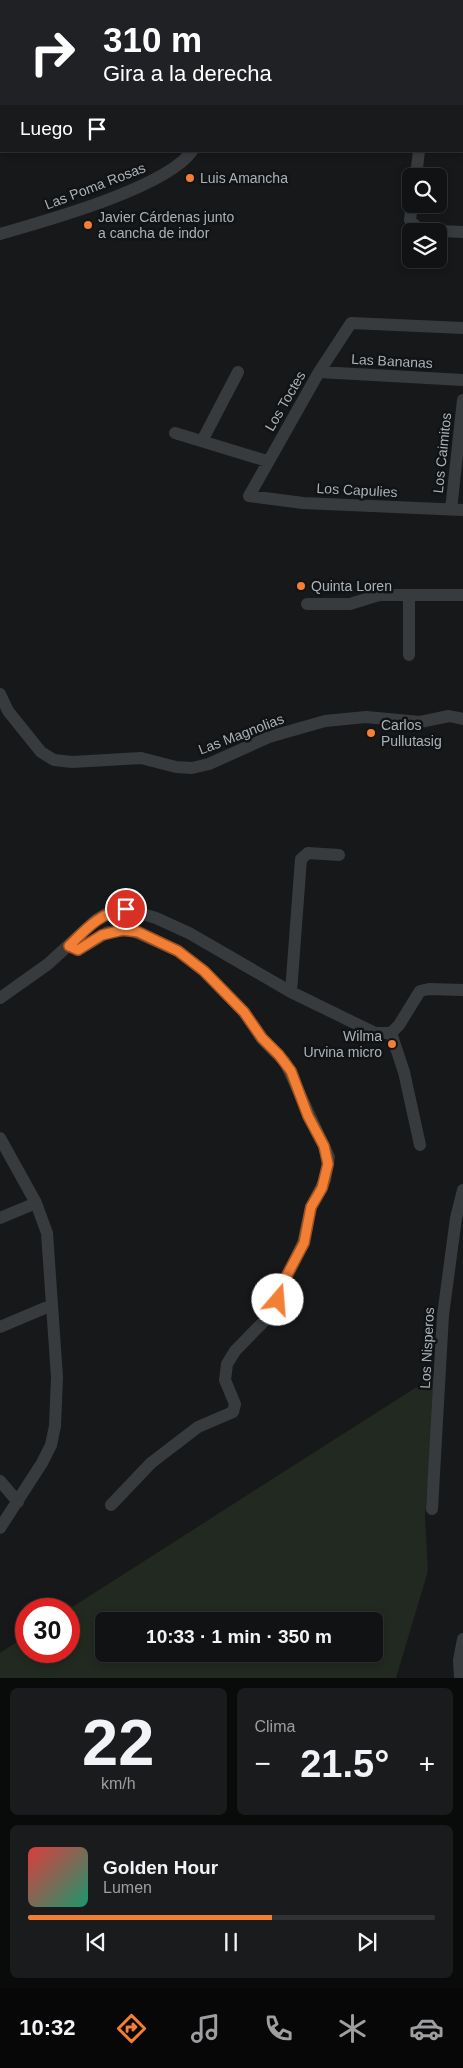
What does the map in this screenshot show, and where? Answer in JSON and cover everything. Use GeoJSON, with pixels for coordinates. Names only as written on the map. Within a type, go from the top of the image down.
{"type":"FeatureCollection","features":[{"type":"Feature","properties":{"kind":"street","name":"Las Poma Rosas"},"geometry":{"type":"LineString","coordinates":[[0,234],[62,216],[142,186],[170,171],[191,152]]}},
{"type":"Feature","properties":{"kind":"street"},"geometry":{"type":"LineString","coordinates":[[417,168],[419,152]]}},
{"type":"Feature","properties":{"kind":"street"},"geometry":{"type":"LineString","coordinates":[[411,213],[410,220],[419,230],[463,232]]}},
{"type":"Feature","properties":{"kind":"street","name":"Los Toctes"},"geometry":{"type":"LineString","coordinates":[[249,496],[267,461],[319,372],[351,323],[463,328]]}},
{"type":"Feature","properties":{"kind":"street"},"geometry":{"type":"LineString","coordinates":[[202,441],[238,372]]}},
{"type":"Feature","properties":{"kind":"street","name":"Las Bananas"},"geometry":{"type":"LineString","coordinates":[[319,372],[463,380]]}},
{"type":"Feature","properties":{"kind":"street","name":"Los Caimitos"},"geometry":{"type":"LineString","coordinates":[[457,510],[463,400]]}},
{"type":"Feature","properties":{"kind":"street"},"geometry":{"type":"LineString","coordinates":[[174,433],[267,461]]}},
{"type":"Feature","properties":{"kind":"street","name":"Los Capulies"},"geometry":{"type":"LineString","coordinates":[[249,496],[303,503],[457,510]]}},
{"type":"Feature","properties":{"kind":"street"},"geometry":{"type":"LineString","coordinates":[[306,604],[350,604],[379,595],[463,595]]}},
{"type":"Feature","properties":{"kind":"street"},"geometry":{"type":"LineString","coordinates":[[409,595],[409,655]]}},
{"type":"Feature","properties":{"kind":"street","name":"Las Magnolias"},"geometry":{"type":"LineString","coordinates":[[0,694],[8,711],[41,752],[54,760],[72,762],[142,758],[176,767],[192,768],[209,764],[269,737],[326,720],[366,717],[420,722],[449,716],[463,719]]}},
{"type":"Feature","properties":{"kind":"street"},"geometry":{"type":"LineString","coordinates":[[291,992],[301,859],[308,853],[339,855]]}},
{"type":"Feature","properties":{"kind":"street"},"geometry":{"type":"LineString","coordinates":[[0,998],[69,946],[96,920],[111,911],[126,909],[156,918],[189,933],[291,992],[375,1033],[392,1033],[420,991],[429,989],[463,990]]}},
{"type":"Feature","properties":{"kind":"street"},"geometry":{"type":"LineString","coordinates":[[69,946],[78,950],[108,932],[131,930],[166,944],[191,960],[244,1012],[262,1038],[285,1062],[328,1157],[325,1180],[311,1207],[304,1243],[282,1286],[277,1305],[269,1318],[235,1351],[227,1364],[225,1380],[235,1404],[233,1412],[198,1427],[151,1464],[110,1505]]}},
{"type":"Feature","properties":{"kind":"street"},"geometry":{"type":"LineString","coordinates":[[392,1033],[404,1072],[420,1145]]}},
{"type":"Feature","properties":{"kind":"street"},"geometry":{"type":"LineString","coordinates":[[0,1138],[36,1203],[47,1233],[57,1377],[55,1426],[51,1445],[18,1502],[0,1528]]}},
{"type":"Feature","properties":{"kind":"street","name":"Los Nisperos"},"geometry":{"type":"LineString","coordinates":[[432,1509],[443,1315],[456,1218],[463,1190]]}},
{"type":"Feature","properties":{"kind":"street"},"geometry":{"type":"LineString","coordinates":[[0,1218],[36,1203]]}},
{"type":"Feature","properties":{"kind":"street"},"geometry":{"type":"LineString","coordinates":[[0,1327],[52,1305]]}},
{"type":"Feature","properties":{"kind":"street"},"geometry":{"type":"LineString","coordinates":[[0,1481],[18,1502]]}},
{"type":"Feature","properties":{"kind":"street"},"geometry":{"type":"LineString","coordinates":[[460,1678],[459,1660],[463,1639]]}},
{"type":"Feature","properties":{"kind":"shaded area"},"geometry":{"type":"Polygon","coordinates":[[[437,1374],[425,1516],[428,1571],[396,1678],[0,1678],[0,1653],[15,1643],[15,1663],[80,1663],[80,1602],[437,1374]]]}},
{"type":"Feature","properties":{"kind":"place","name":"Luis Amancha"},"geometry":{"type":"Point","coordinates":[190,178]}},
{"type":"Feature","properties":{"kind":"place","name":"Javier Cárdenas junto a cancha de indor"},"geometry":{"type":"Point","coordinates":[88,225]}},
{"type":"Feature","properties":{"kind":"place","name":"Quinta Loren"},"geometry":{"type":"Point","coordinates":[301,586]}},
{"type":"Feature","properties":{"kind":"place","name":"Carlos Pullutasig"},"geometry":{"type":"Point","coordinates":[371,733]}},
{"type":"Feature","properties":{"kind":"place","name":"Wilma Urvina micro"},"geometry":{"type":"Point","coordinates":[392,1044]}},
{"type":"Feature","properties":{"kind":"route"},"geometry":{"type":"LineString","coordinates":[[126,909],[111,911],[96,920],[69,946],[78,950],[108,932],[131,930],[166,944],[191,960],[216,982],[244,1012],[266,1043],[285,1062],[295,1080],[308,1116],[324,1146],[328,1157],[328,1170],[322,1188],[311,1207],[304,1243],[286,1277],[278,1300]]}}]}
